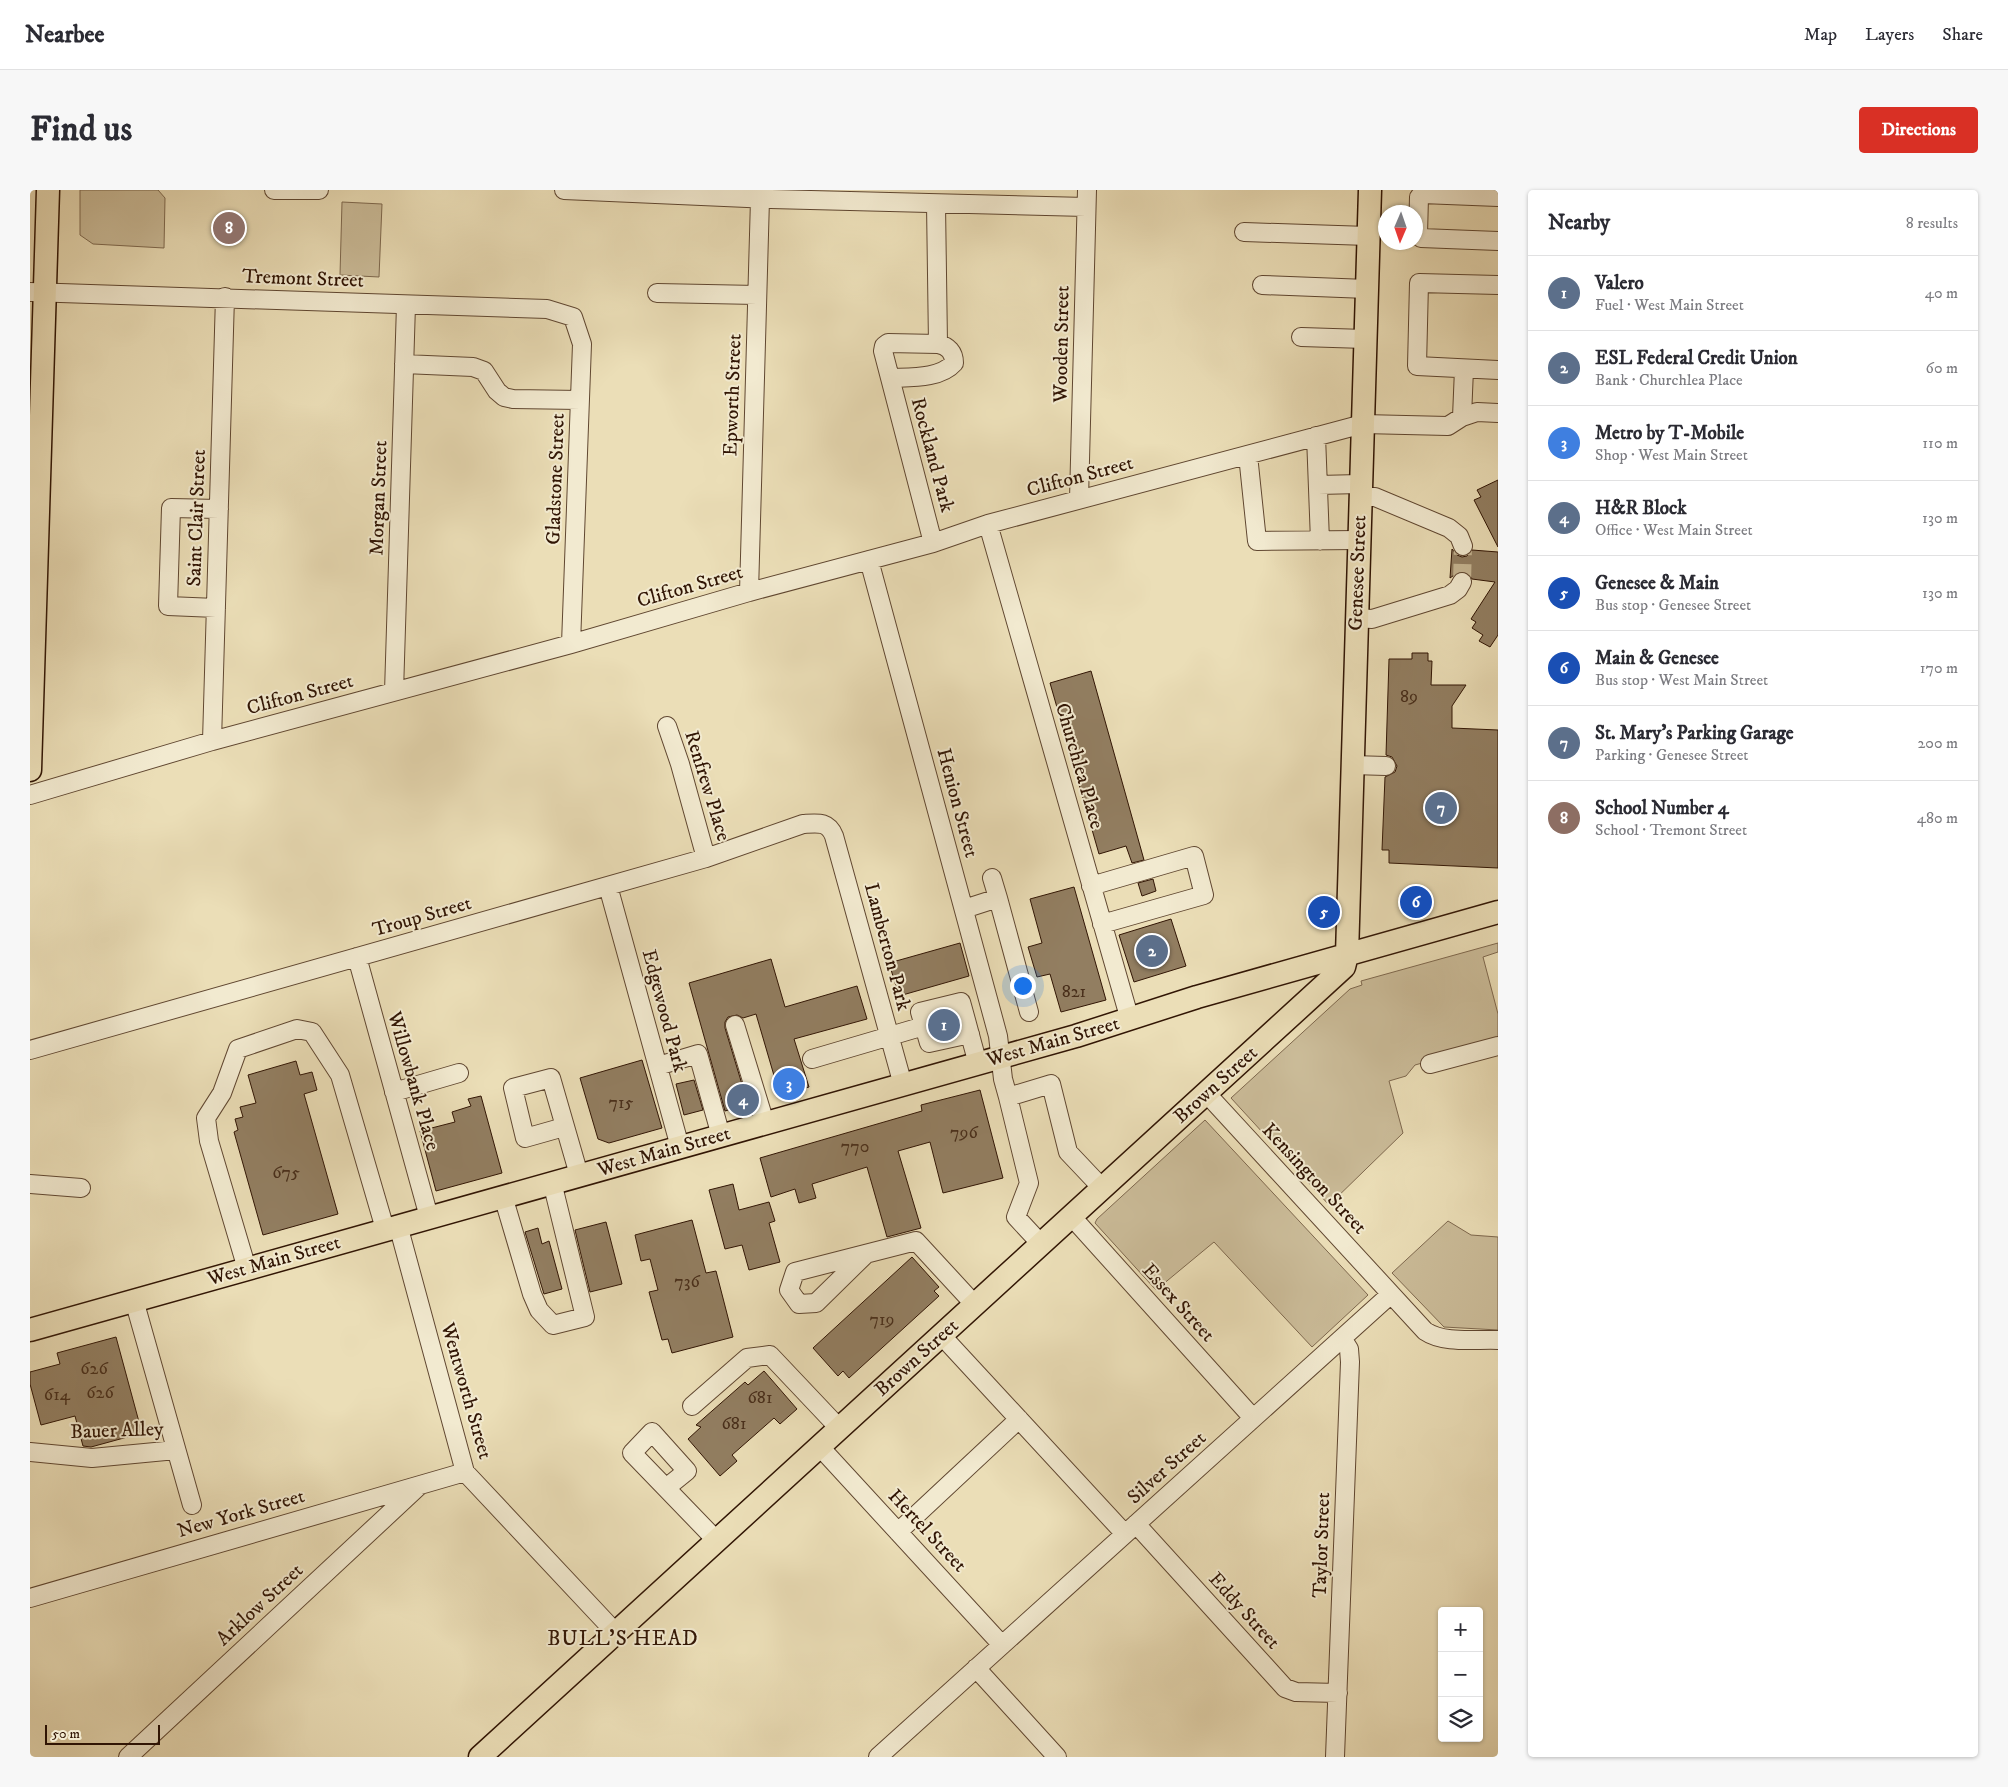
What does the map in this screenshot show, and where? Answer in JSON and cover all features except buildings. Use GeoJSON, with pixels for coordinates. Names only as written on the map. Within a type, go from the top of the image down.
{"type":"FeatureCollection","features":[{"type":"Feature","properties":{"kind":"main road"},"geometry":{"type":"LineString","coordinates":[[30,770],[37,292],[48,190]]}},
{"type":"Feature","properties":{"kind":"main road","name":"Genesee Street"},"geometry":{"type":"LineString","coordinates":[[1347,956],[1370,190]]}},
{"type":"Feature","properties":{"kind":"main road","name":"West Main Street"},"geometry":{"type":"LineString","coordinates":[[30,1330],[391,1227],[978,1064],[1130,1020],[1203,995],[1498,912]]}},
{"type":"Feature","properties":{"kind":"main road","name":"Brown Street"},"geometry":{"type":"LineString","coordinates":[[480,1757],[1336,976],[1344,967],[1347,956]]}},
{"type":"Feature","properties":{"kind":"street"},"geometry":{"type":"LineString","coordinates":[[274,190],[319,190]]}},
{"type":"Feature","properties":{"kind":"street"},"geometry":{"type":"LineString","coordinates":[[564,190],[925,199],[1086,199]]}},
{"type":"Feature","properties":{"kind":"street"},"geometry":{"type":"LineString","coordinates":[[1498,197],[1422,194],[1419,197],[1418,235],[1421,238],[1498,241]]}},
{"type":"Feature","properties":{"kind":"street","name":"Epworth Street"},"geometry":{"type":"LineString","coordinates":[[749,592],[757,295],[767,196]]}},
{"type":"Feature","properties":{"kind":"street"},"geometry":{"type":"LineString","coordinates":[[925,199],[938,344]]}},
{"type":"Feature","properties":{"kind":"street","name":"Wooden Street"},"geometry":{"type":"LineString","coordinates":[[1079,499],[1086,199]]}},
{"type":"Feature","properties":{"kind":"street"},"geometry":{"type":"LineString","coordinates":[[1244,232],[1368,236]]}},
{"type":"Feature","properties":{"kind":"street"},"geometry":{"type":"LineString","coordinates":[[1498,285],[1419,283],[1417,366],[1498,370]]}},
{"type":"Feature","properties":{"kind":"street"},"geometry":{"type":"LineString","coordinates":[[1262,285],[1367,289]]}},
{"type":"Feature","properties":{"kind":"street","name":"Tremont Street"},"geometry":{"type":"LineString","coordinates":[[37,292],[547,309],[573,317]]}},
{"type":"Feature","properties":{"kind":"street"},"geometry":{"type":"LineString","coordinates":[[657,293],[757,295]]}},
{"type":"Feature","properties":{"kind":"street","name":"Saint Clair Street"},"geometry":{"type":"LineString","coordinates":[[212,741],[225,297]]}},
{"type":"Feature","properties":{"kind":"street","name":"Morgan Street"},"geometry":{"type":"LineString","coordinates":[[394,692],[406,304]]}},
{"type":"Feature","properties":{"kind":"street","name":"Gladstone Street"},"geometry":{"type":"LineString","coordinates":[[571,644],[582,344],[573,317]]}},
{"type":"Feature","properties":{"kind":"street"},"geometry":{"type":"LineString","coordinates":[[1301,337],[1365,339]]}},
{"type":"Feature","properties":{"kind":"street","name":"Rockland Park"},"geometry":{"type":"LineString","coordinates":[[890,378],[926,375],[949,369],[954,363],[954,356],[944,346],[938,344],[888,343],[884,346],[883,351],[890,378],[933,543]]}},
{"type":"Feature","properties":{"kind":"street"},"geometry":{"type":"LineString","coordinates":[[404,364],[473,367],[484,371],[489,381],[504,397],[512,399],[580,400]]}},
{"type":"Feature","properties":{"kind":"street"},"geometry":{"type":"LineString","coordinates":[[1462,417],[1464,369]]}},
{"type":"Feature","properties":{"kind":"street","name":"Clifton Street"},"geometry":{"type":"LineString","coordinates":[[30,795],[212,741],[571,644],[749,592],[933,543],[988,524],[1316,436],[1363,424],[1448,426],[1462,417],[1476,412],[1498,413]]}},
{"type":"Feature","properties":{"kind":"street"},"geometry":{"type":"LineString","coordinates":[[1316,436],[1320,541]]}},
{"type":"Feature","properties":{"kind":"street"},"geometry":{"type":"LineString","coordinates":[[1248,455],[1256,541],[1359,540]]}},
{"type":"Feature","properties":{"kind":"street"},"geometry":{"type":"LineString","coordinates":[[1318,485],[1360,490],[1449,528],[1459,536],[1463,546]]}},
{"type":"Feature","properties":{"kind":"street"},"geometry":{"type":"LineString","coordinates":[[216,608],[168,606],[171,508],[219,509]]}},
{"type":"Feature","properties":{"kind":"street","name":"Churchlea Place"},"geometry":{"type":"LineString","coordinates":[[988,524],[1130,1020]]}},
{"type":"Feature","properties":{"kind":"street","name":"Henion Street"},"geometry":{"type":"LineString","coordinates":[[869,560],[998,1036],[1003,1079],[1029,1183],[1016,1216],[1042,1244]]}},
{"type":"Feature","properties":{"kind":"street"},"geometry":{"type":"LineString","coordinates":[[1357,618],[1372,619],[1450,594],[1458,589],[1462,582]]}},
{"type":"Feature","properties":{"kind":"street","name":"Renfrew Place"},"geometry":{"type":"LineString","coordinates":[[667,726],[680,764],[706,858]]}},
{"type":"Feature","properties":{"kind":"street"},"geometry":{"type":"LineString","coordinates":[[1352,765],[1386,766]]}},
{"type":"Feature","properties":{"kind":"street","name":"Troup Street"},"geometry":{"type":"LineString","coordinates":[[30,1050],[706,858],[803,824],[824,823]]}},
{"type":"Feature","properties":{"kind":"street","name":"Lamberton Park"},"geometry":{"type":"LineString","coordinates":[[824,823],[834,836],[902,1085]]}},
{"type":"Feature","properties":{"kind":"street"},"geometry":{"type":"LineString","coordinates":[[1091,886],[1194,856],[1204,895],[1102,924]]}},
{"type":"Feature","properties":{"kind":"street"},"geometry":{"type":"LineString","coordinates":[[992,878],[1029,1012]]}},
{"type":"Feature","properties":{"kind":"street","name":"Edgewood Park"},"geometry":{"type":"LineString","coordinates":[[608,886],[680,1147]]}},
{"type":"Feature","properties":{"kind":"street"},"geometry":{"type":"LineString","coordinates":[[964,909],[998,898]]}},
{"type":"Feature","properties":{"kind":"street","name":"Willowbank Place"},"geometry":{"type":"LineString","coordinates":[[356,957],[429,1217]]}},
{"type":"Feature","properties":{"kind":"street"},"geometry":{"type":"LineString","coordinates":[[970,1034],[929,1043],[920,1012],[961,1002],[970,1034],[978,1064]]}},
{"type":"Feature","properties":{"kind":"street"},"geometry":{"type":"LineString","coordinates":[[735,1025],[765,1124]]}},
{"type":"Feature","properties":{"kind":"street"},"geometry":{"type":"LineString","coordinates":[[812,1059],[924,1026]]}},
{"type":"Feature","properties":{"kind":"street","name":"Wentworth Street"},"geometry":{"type":"LineString","coordinates":[[247,1268],[209,1142],[206,1118],[222,1094],[238,1050],[297,1029],[312,1032],[340,1075],[391,1227],[465,1472],[616,1633]]}},
{"type":"Feature","properties":{"kind":"street"},"geometry":{"type":"LineString","coordinates":[[1430,1064],[1498,1046]]}},
{"type":"Feature","properties":{"kind":"street"},"geometry":{"type":"LineString","coordinates":[[658,1066],[698,1054],[721,1136]]}},
{"type":"Feature","properties":{"kind":"street"},"geometry":{"type":"LineString","coordinates":[[394,1092],[459,1073]]}},
{"type":"Feature","properties":{"kind":"street"},"geometry":{"type":"LineString","coordinates":[[1008,1097],[1050,1084],[1068,1152],[1103,1189]]}},
{"type":"Feature","properties":{"kind":"street","name":"Kensington Street"},"geometry":{"type":"LineString","coordinates":[[1207,1094],[1391,1294]]}},
{"type":"Feature","properties":{"kind":"street"},"geometry":{"type":"LineString","coordinates":[[564,1127],[579,1175]]}},
{"type":"Feature","properties":{"kind":"street"},"geometry":{"type":"LineString","coordinates":[[503,1196],[529,1286],[539,1310],[553,1324],[585,1317],[552,1182]]}},
{"type":"Feature","properties":{"kind":"street"},"geometry":{"type":"LineString","coordinates":[[30,1184],[81,1188]]}},
{"type":"Feature","properties":{"kind":"street","name":"Essex Street"},"geometry":{"type":"LineString","coordinates":[[1072,1217],[1253,1418]]}},
{"type":"Feature","properties":{"kind":"street"},"geometry":{"type":"LineString","coordinates":[[866,1254],[916,1241],[975,1305]]}},
{"type":"Feature","properties":{"kind":"street"},"geometry":{"type":"LineString","coordinates":[[1391,1294],[1421,1328],[1432,1336],[1498,1340]]}},
{"type":"Feature","properties":{"kind":"street","name":"Silver Street"},"geometry":{"type":"LineString","coordinates":[[878,1757],[1391,1294]]}},
{"type":"Feature","properties":{"kind":"street"},"geometry":{"type":"LineString","coordinates":[[134,1300],[192,1505]]}},
{"type":"Feature","properties":{"kind":"street","name":"Eddy Street"},"geometry":{"type":"LineString","coordinates":[[942,1336],[1019,1419],[1131,1529],[1285,1688],[1292,1692],[1338,1694]]}},
{"type":"Feature","properties":{"kind":"street","name":"Taylor Street"},"geometry":{"type":"LineString","coordinates":[[1336,1757],[1350,1362],[1349,1349],[1342,1338]]}},
{"type":"Feature","properties":{"kind":"street"},"geometry":{"type":"LineString","coordinates":[[692,1406],[748,1358],[770,1355],[840,1429]]}},
{"type":"Feature","properties":{"kind":"street"},"geometry":{"type":"LineString","coordinates":[[898,1532],[1019,1419]]}},
{"type":"Feature","properties":{"kind":"street","name":"Hertel Street"},"geometry":{"type":"LineString","coordinates":[[820,1447],[1002,1645]]}},
{"type":"Feature","properties":{"kind":"street","name":"Bauer Alley"},"geometry":{"type":"LineString","coordinates":[[30,1452],[92,1458],[176,1450]]}},
{"type":"Feature","properties":{"kind":"street","name":"New York Street"},"geometry":{"type":"LineString","coordinates":[[30,1598],[465,1472]]}},
{"type":"Feature","properties":{"kind":"street","name":"Arklow Street"},"geometry":{"type":"LineString","coordinates":[[128,1757],[421,1484]]}},
{"type":"Feature","properties":{"kind":"street"},"geometry":{"type":"LineString","coordinates":[[666,1488],[717,1541]]}},
{"type":"Feature","properties":{"kind":"street"},"geometry":{"type":"LineString","coordinates":[[976,1668],[1057,1757]]}},
{"type":"Feature","properties":{"kind":"shaded area"},"geometry":{"type":"Polygon","coordinates":[[[80,190],[158,190],[165,198],[164,248],[93,244],[80,235],[80,190]]]}},
{"type":"Feature","properties":{"kind":"shaded area"},"geometry":{"type":"Polygon","coordinates":[[[342,202],[382,204],[379,277],[340,275],[342,202]]]}},
{"type":"Feature","properties":{"kind":"shaded area"},"geometry":{"type":"Polygon","coordinates":[[[1498,943],[1498,952],[1483,957],[1498,1014],[1498,1042],[1415,1065],[1406,1076],[1389,1081],[1403,1133],[1329,1205],[1231,1098],[1350,989],[1362,985],[1361,981],[1498,943]]]}},
{"type":"Feature","properties":{"kind":"shaded area"},"geometry":{"type":"Polygon","coordinates":[[[1205,1120],[1368,1295],[1312,1347],[1214,1242],[1156,1290],[1095,1223],[1097,1219],[1205,1120]]]}},
{"type":"Feature","properties":{"kind":"shaded area"},"geometry":{"type":"Polygon","coordinates":[[[1448,1221],[1471,1235],[1498,1237],[1498,1330],[1444,1327],[1392,1273],[1448,1221]]]}},
{"type":"Feature","properties":{"kind":"tunnel"},"geometry":{"type":"LineString","coordinates":[[1462,582],[1463,546]]}},
{"type":"Feature","properties":{"kind":"tunnel"},"geometry":{"type":"LineString","coordinates":[[941,1007],[949,1039]]}},
{"type":"Feature","properties":{"kind":"place","name":"School Number 4"},"geometry":{"type":"Point","coordinates":[229,228]}},
{"type":"Feature","properties":{"kind":"place","name":"St. Mary's Parking Garage"},"geometry":{"type":"Point","coordinates":[1441,808]}},
{"type":"Feature","properties":{"kind":"place","name":"Main & Genesee"},"geometry":{"type":"Point","coordinates":[1416,902]}},
{"type":"Feature","properties":{"kind":"place","name":"Genesee & Main"},"geometry":{"type":"Point","coordinates":[1324,912]}},
{"type":"Feature","properties":{"kind":"place","name":"ESL Federal Credit Union"},"geometry":{"type":"Point","coordinates":[1152,951]}},
{"type":"Feature","properties":{"kind":"place","name":"Valero"},"geometry":{"type":"Point","coordinates":[944,1025]}},
{"type":"Feature","properties":{"kind":"place","name":"Metro by T-Mobile"},"geometry":{"type":"Point","coordinates":[789,1084]}},
{"type":"Feature","properties":{"kind":"place","name":"H&R Block"},"geometry":{"type":"Point","coordinates":[743,1100]}},
{"type":"Feature","properties":{"kind":"district","name":"BULL'S HEAD"},"geometry":{"type":"Point","coordinates":[623,1639]}}]}
